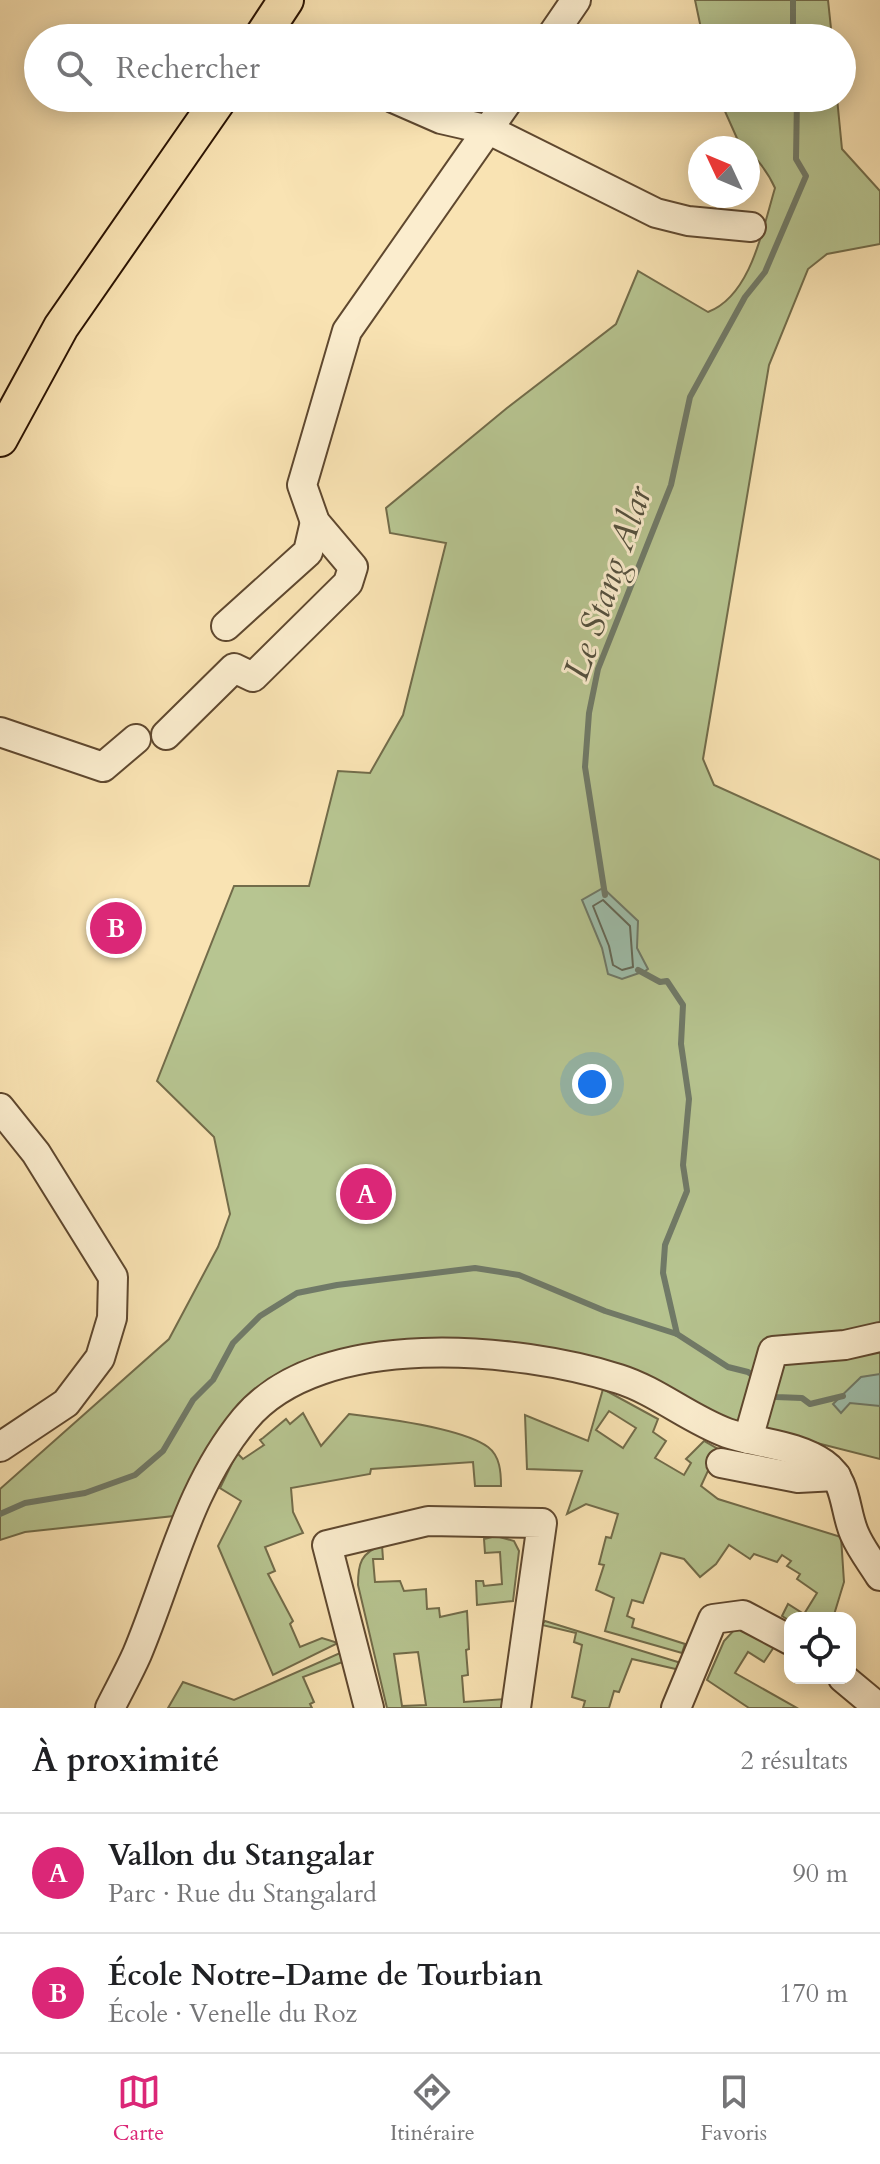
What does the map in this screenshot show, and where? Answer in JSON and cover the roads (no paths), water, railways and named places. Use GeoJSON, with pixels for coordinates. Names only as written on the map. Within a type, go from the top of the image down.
{"type":"FeatureCollection","features":[{"type":"Feature","properties":{"kind":"main road"},"geometry":{"type":"LineString","coordinates":[[273,24],[286,0]]}},
{"type":"Feature","properties":{"kind":"main road"},"geometry":{"type":"LineString","coordinates":[[0,398],[61,327],[210,112]]}},
{"type":"Feature","properties":{"kind":"main road"},"geometry":{"type":"LineString","coordinates":[[0,439],[61,327]]}},
{"type":"Feature","properties":{"kind":"street"},"geometry":{"type":"LineString","coordinates":[[560,24],[576,0]]}},
{"type":"Feature","properties":{"kind":"street"},"geometry":{"type":"LineString","coordinates":[[425,112],[441,119],[489,130],[656,213],[688,221],[751,227]]}},
{"type":"Feature","properties":{"kind":"street"},"geometry":{"type":"LineString","coordinates":[[166,735],[234,668],[253,677],[348,583],[353,567],[315,522],[302,485],[347,331],[501,112]]}},
{"type":"Feature","properties":{"kind":"street"},"geometry":{"type":"LineString","coordinates":[[226,626],[308,552],[315,522]]}},
{"type":"Feature","properties":{"kind":"street"},"geometry":{"type":"LineString","coordinates":[[0,732],[103,767],[136,739]]}},
{"type":"Feature","properties":{"kind":"street"},"geometry":{"type":"LineString","coordinates":[[0,1108],[36,1153],[113,1277],[112,1318],[100,1358],[66,1403],[0,1447]]}},
{"type":"Feature","properties":{"kind":"street"},"geometry":{"type":"LineString","coordinates":[[748,1439],[771,1358],[880,1337]]}},
{"type":"Feature","properties":{"kind":"street"},"geometry":{"type":"LineString","coordinates":[[110,1708],[137,1655],[201,1485],[246,1417],[282,1387],[344,1362],[439,1352],[548,1362],[621,1379],[725,1432],[785,1446],[824,1464],[836,1476],[854,1534],[880,1576]]}},
{"type":"Feature","properties":{"kind":"street"},"geometry":{"type":"LineString","coordinates":[[721,1463],[798,1478],[836,1476]]}},
{"type":"Feature","properties":{"kind":"street"},"geometry":{"type":"LineString","coordinates":[[369,1708],[327,1545],[428,1521],[542,1523],[516,1708]]}},
{"type":"Feature","properties":{"kind":"street"},"geometry":{"type":"LineString","coordinates":[[676,1708],[713,1619],[743,1615],[784,1637]]}},
{"type":"Feature","properties":{"kind":"street"},"geometry":{"type":"LineString","coordinates":[[850,1684],[879,1708]]}},
{"type":"Feature","properties":{"kind":"water"},"geometry":{"type":"Polygon","coordinates":[[[603,888],[638,921],[637,948],[648,969],[645,971],[622,979],[608,974],[602,948],[582,900],[603,888]]]}},
{"type":"Feature","properties":{"kind":"water"},"geometry":{"type":"Polygon","coordinates":[[[880,1374],[880,1406],[850,1403],[841,1413],[833,1404],[861,1377],[880,1374]]]}},
{"type":"Feature","properties":{"kind":"waterway","name":"Le Stang Alar"},"geometry":{"type":"LineString","coordinates":[[793,0],[793,24]]}},
{"type":"Feature","properties":{"kind":"waterway","name":"Le Stang Alar"},"geometry":{"type":"LineString","coordinates":[[605,895],[585,767],[589,713],[598,669],[671,485],[690,397],[745,297],[765,272],[806,176],[796,159],[797,112]]}},
{"type":"Feature","properties":{"kind":"waterway","name":"Le Stang Alar"},"geometry":{"type":"LineString","coordinates":[[638,970],[660,982],[667,981],[683,1005],[681,1044],[689,1099],[683,1165],[687,1191],[665,1245],[663,1273],[677,1334]]}},
{"type":"Feature","properties":{"kind":"waterway"},"geometry":{"type":"LineString","coordinates":[[0,1514],[25,1503],[85,1493],[135,1475],[163,1451],[193,1400],[213,1380],[233,1343],[260,1316],[297,1293],[337,1285],[475,1268],[519,1275],[605,1311],[677,1334],[728,1367],[748,1372],[758,1379]]}},
{"type":"Feature","properties":{"kind":"waterway","name":"Le Stang Alar"},"geometry":{"type":"LineString","coordinates":[[772,1392],[776,1397],[802,1398],[810,1404],[843,1396]]}},
{"type":"Feature","properties":{"kind":"place","name":"École Notre-Dame de Tourbian"},"geometry":{"type":"Point","coordinates":[116,928]}},
{"type":"Feature","properties":{"kind":"place","name":"Vallon du Stangalar"},"geometry":{"type":"Point","coordinates":[366,1194]}}]}
